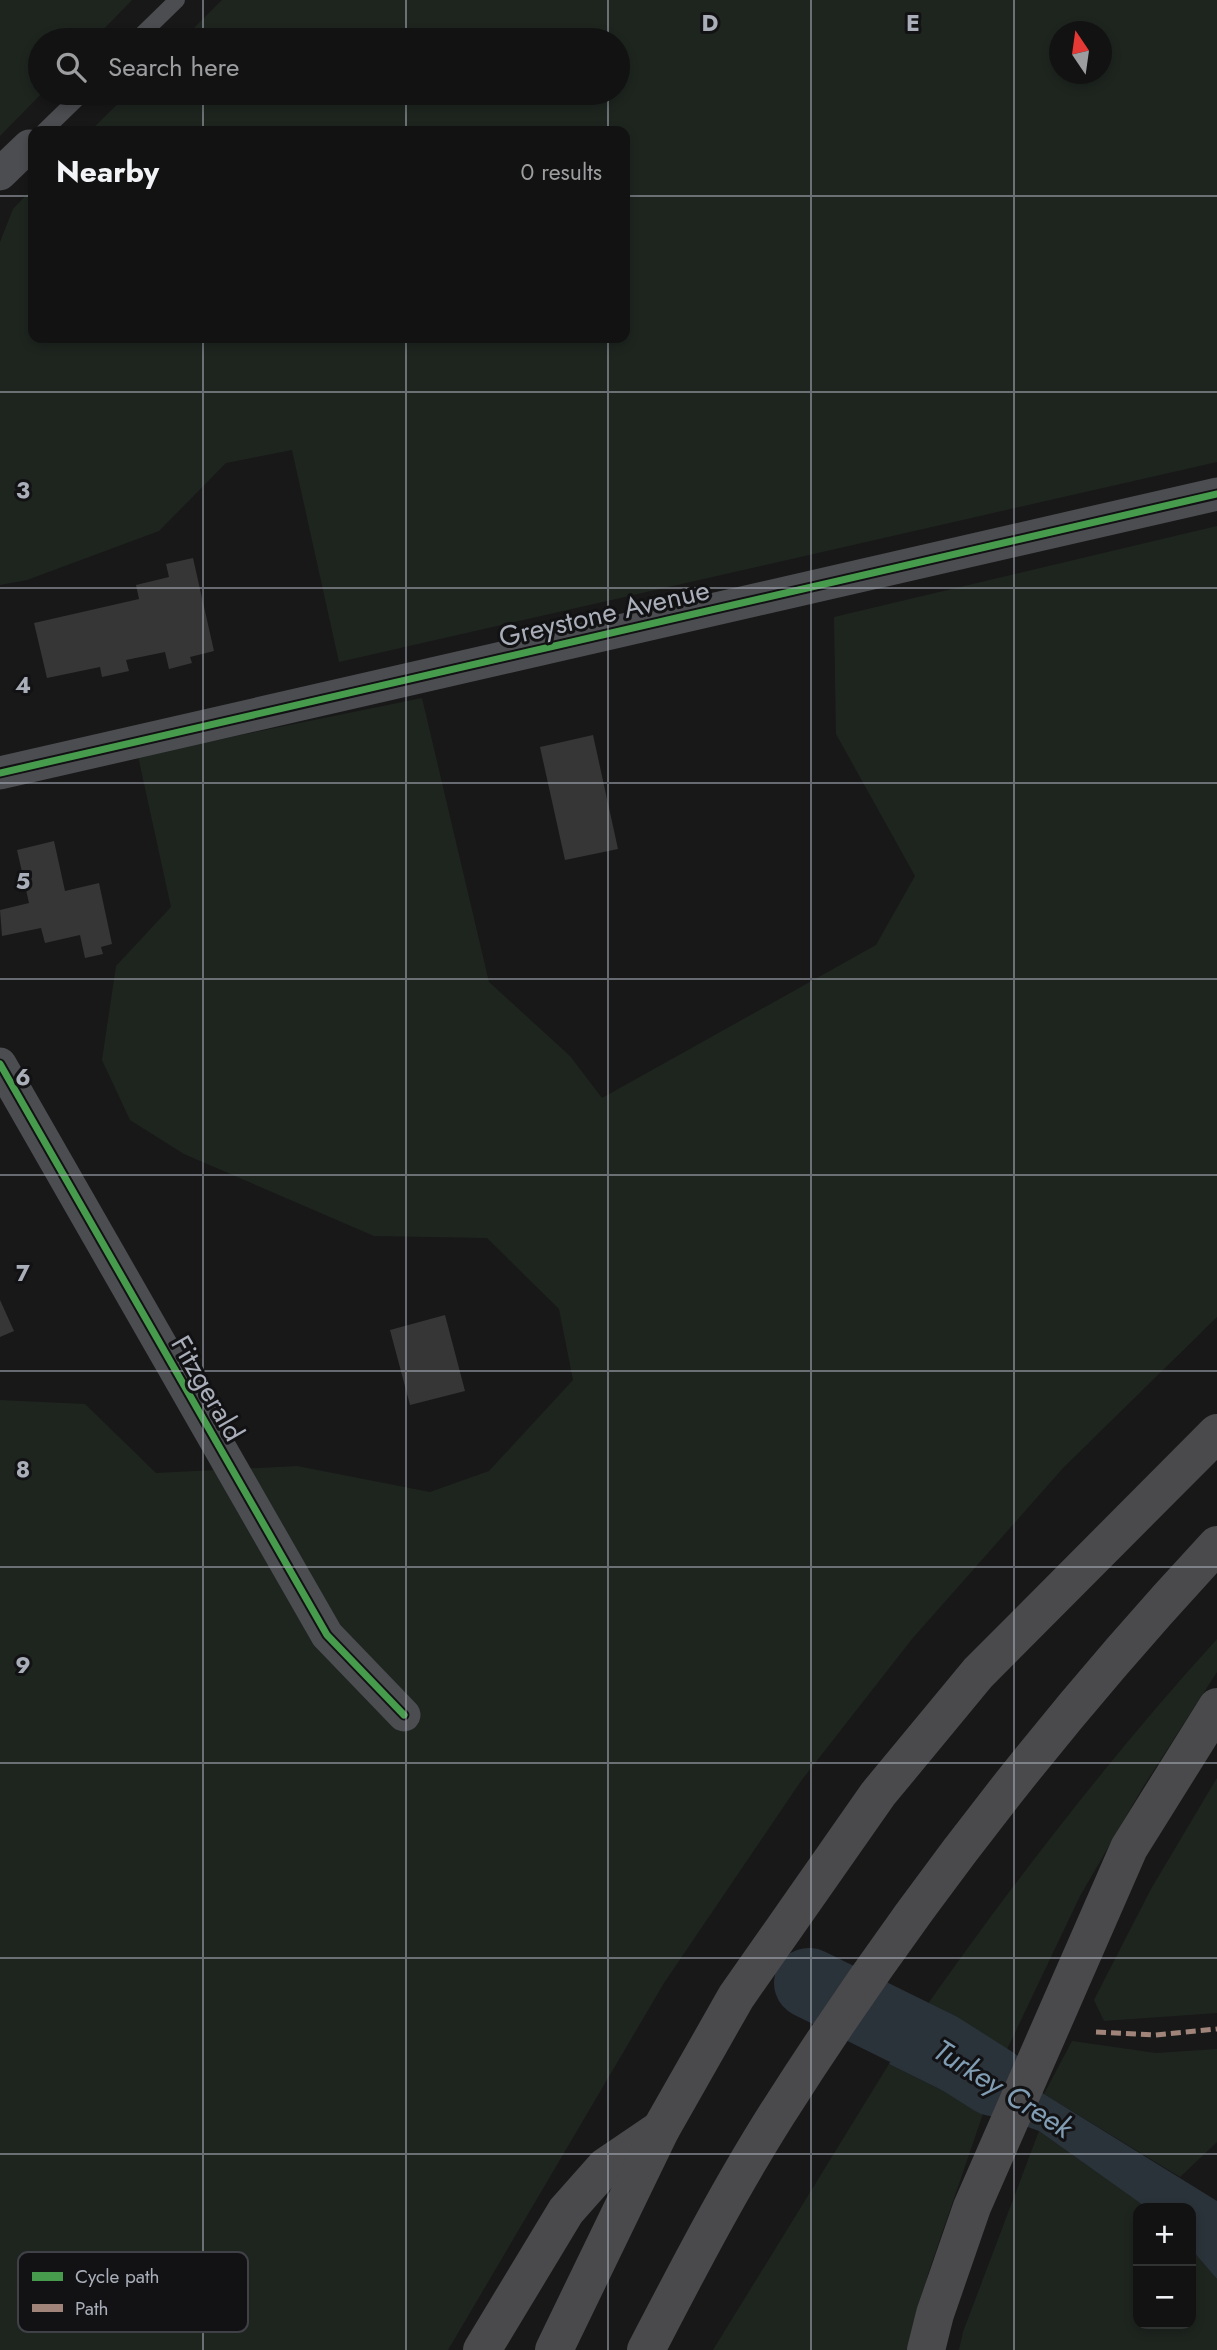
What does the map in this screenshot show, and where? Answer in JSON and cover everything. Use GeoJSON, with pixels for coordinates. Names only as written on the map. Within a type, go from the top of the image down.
{"type":"FeatureCollection","features":[{"type":"Feature","properties":{"kind":"highway"},"geometry":{"type":"LineString","coordinates":[[482,2350],[566,2211],[620,2175],[661,2129],[736,1997],[877,1794],[978,1673],[1217,1433]]}},
{"type":"Feature","properties":{"kind":"highway"},"geometry":{"type":"LineString","coordinates":[[646,2350],[776,2116],[880,1959],[990,1809],[1130,1638],[1217,1545]]}},
{"type":"Feature","properties":{"kind":"highway"},"geometry":{"type":"LineString","coordinates":[[926,2350],[935,2314],[972,2207],[1129,1848],[1217,1707]]}},
{"type":"Feature","properties":{"kind":"highway"},"geometry":{"type":"LineString","coordinates":[[554,2350],[620,2175]]}},
{"type":"Feature","properties":{"kind":"street"},"geometry":{"type":"LineString","coordinates":[[0,174],[28,148]]}},
{"type":"Feature","properties":{"kind":"street","name":"Greystone Avenue"},"geometry":{"type":"LineString","coordinates":[[0,773],[1217,494]]}},
{"type":"Feature","properties":{"kind":"street","name":"Fitzgerald"},"geometry":{"type":"LineString","coordinates":[[0,1064],[327,1636],[404,1715]]}},
{"type":"Feature","properties":{"kind":"lane"},"geometry":{"type":"LineString","coordinates":[[148,28],[177,0]]}},
{"type":"Feature","properties":{"kind":"lane"},"geometry":{"type":"LineString","coordinates":[[50,126],[71,105]]}},
{"type":"Feature","properties":{"kind":"shaded area"},"geometry":{"type":"Polygon","coordinates":[[[0,0],[132,0],[105,28],[28,28],[28,105],[30,105],[0,136],[0,0]]]}},
{"type":"Feature","properties":{"kind":"shaded area"},"geometry":{"type":"Polygon","coordinates":[[[222,0],[1217,0],[1217,462],[339,662],[292,450],[226,463],[159,531],[27,580],[0,585],[0,242],[13,209],[28,193],[28,343],[630,343],[630,126],[95,126],[117,105],[630,105],[630,28],[194,28],[222,0]]]}},
{"type":"Feature","properties":{"kind":"shaded area"},"geometry":{"type":"Polygon","coordinates":[[[1217,526],[1217,1317],[1063,1468],[912,1639],[801,1781],[664,1983],[448,2350],[0,2350],[0,1400],[85,1404],[156,1473],[297,1466],[430,1492],[489,1471],[573,1380],[559,1309],[487,1238],[374,1236],[184,1154],[130,1120],[102,1060],[116,966],[171,907],[138,756],[422,698],[489,982],[570,1056],[602,1098],[876,945],[915,876],[836,734],[834,617],[1217,526]]]}},
{"type":"Feature","properties":{"kind":"shaded area"},"geometry":{"type":"Polygon","coordinates":[[[1217,1639],[1217,1672],[1143,1787],[1080,1896],[1001,2062],[920,2015],[1063,1822],[1138,1729],[1217,1639]]]}},
{"type":"Feature","properties":{"kind":"shaded area"},"geometry":{"type":"Polygon","coordinates":[[[1217,1778],[1217,2013],[1104,2021],[1094,2000],[1151,1889],[1217,1778]]]}},
{"type":"Feature","properties":{"kind":"shaded area"},"geometry":{"type":"Polygon","coordinates":[[[1072,2041],[1156,2053],[1217,2049],[1217,2142],[1180,2177],[1044,2094],[1072,2041]]]}},
{"type":"Feature","properties":{"kind":"shaded area"},"geometry":{"type":"Polygon","coordinates":[[[889,2064],[984,2111],[928,2274],[909,2350],[713,2350],[889,2064]]]}},
{"type":"Feature","properties":{"kind":"shaded area"},"geometry":{"type":"Polygon","coordinates":[[[1039,2131],[1140,2203],[1133,2203],[1133,2329],[1196,2329],[1196,2255],[1217,2279],[1217,2350],[959,2350],[963,2332],[1039,2131]]]}},
{"type":"Feature","properties":{"kind":"water"},"geometry":{"type":"Polygon","coordinates":[[[920,2015],[1001,2062],[1044,2094],[1217,2201],[1217,2279],[1196,2255],[1196,2203],[1140,2203],[1039,2131],[984,2111],[889,2064],[920,2015]]]}},
{"type":"Feature","properties":{"kind":"building"},"geometry":{"type":"Polygon","coordinates":[[[193,558],[214,651],[190,657],[192,663],[169,669],[165,652],[126,660],[129,671],[102,677],[100,667],[47,678],[34,623],[139,599],[136,585],[169,577],[166,564],[193,558]]]}},
{"type":"Feature","properties":{"kind":"building"},"geometry":{"type":"Polygon","coordinates":[[[593,735],[618,849],[565,860],[540,747],[593,735]]]}},
{"type":"Feature","properties":{"kind":"building"},"geometry":{"type":"Polygon","coordinates":[[[54,841],[65,891],[99,883],[112,944],[101,947],[103,954],[85,958],[80,935],[45,943],[41,928],[2,936],[0,910],[29,903],[17,850],[54,841]]]}},
{"type":"Feature","properties":{"kind":"building"},"geometry":{"type":"Polygon","coordinates":[[[0,1300],[14,1331],[0,1337],[0,1300]]]}},
{"type":"Feature","properties":{"kind":"building"},"geometry":{"type":"Polygon","coordinates":[[[445,1315],[465,1391],[410,1405],[390,1330],[445,1315]]]}},
{"type":"Feature","properties":{"kind":"waterway","name":"Turkey Creek"},"geometry":{"type":"LineString","coordinates":[[809,1983],[941,2048],[993,2081]]}},
{"type":"Feature","properties":{"kind":"marked path"},"geometry":{"type":"LineString","coordinates":[[1096,2032],[1155,2035],[1217,2029]]}},
{"type":"Feature","properties":{"kind":"cycle path"},"geometry":{"type":"LineString","coordinates":[[0,773],[1217,494]]}},
{"type":"Feature","properties":{"kind":"cycle path"},"geometry":{"type":"LineString","coordinates":[[0,1064],[327,1635],[404,1715]]}}]}
